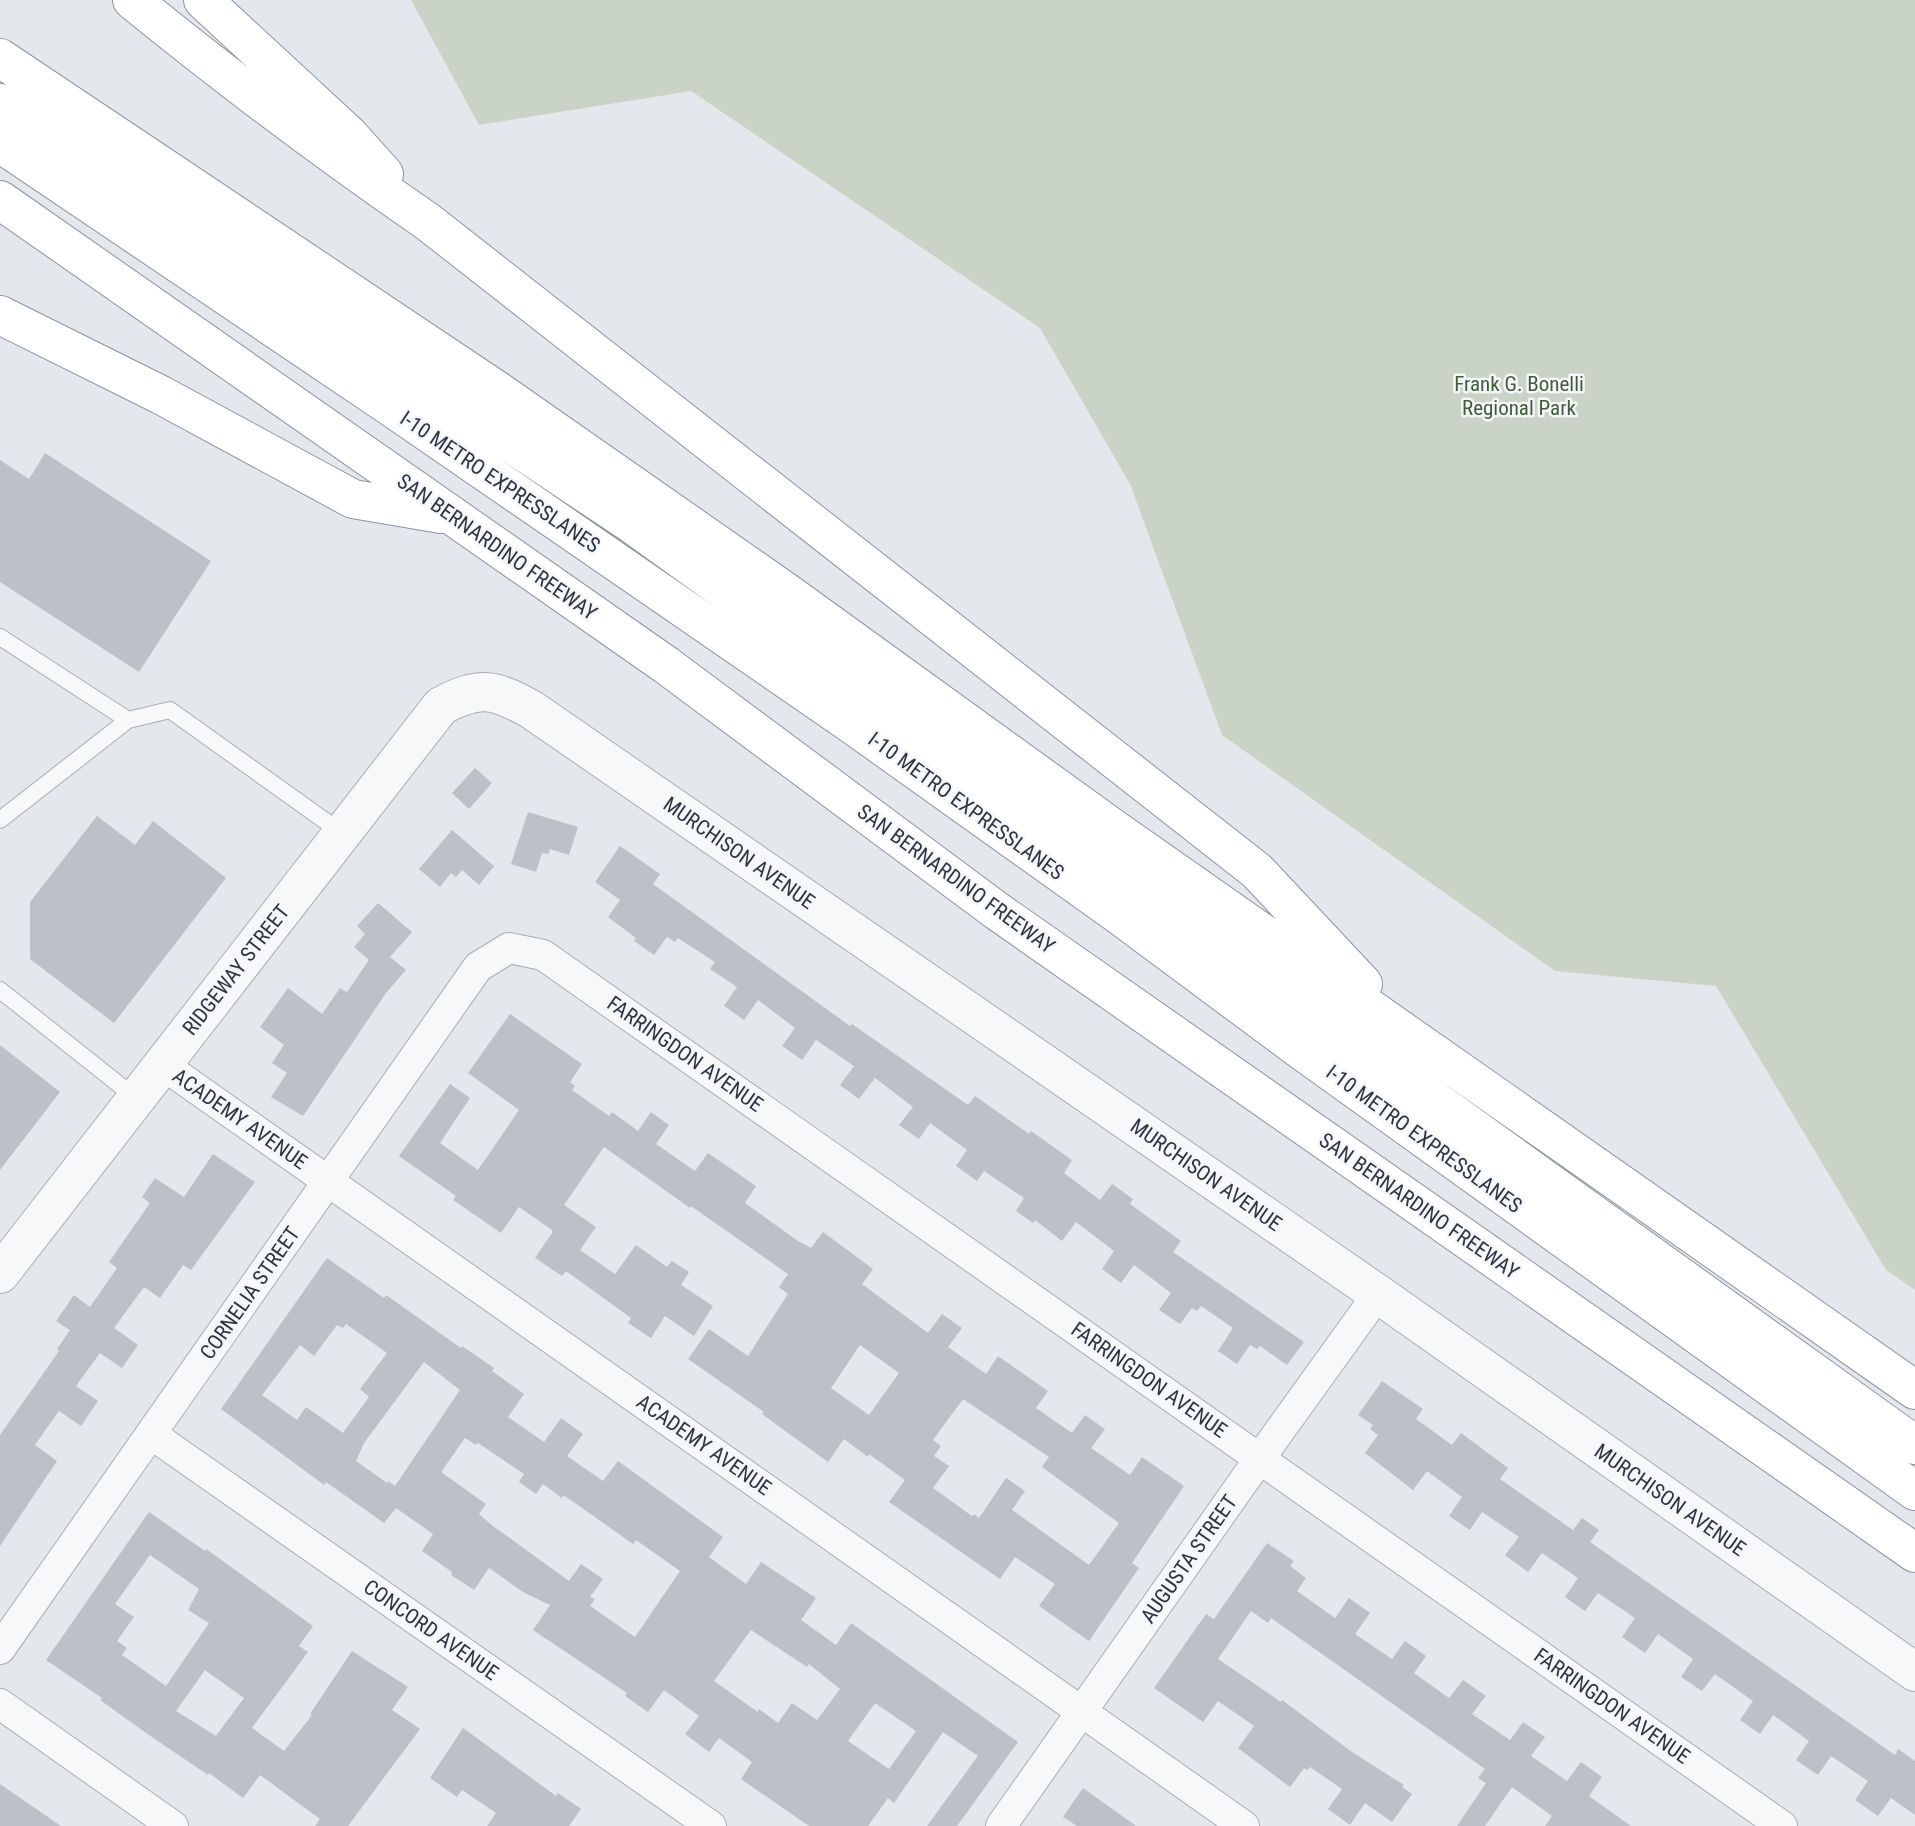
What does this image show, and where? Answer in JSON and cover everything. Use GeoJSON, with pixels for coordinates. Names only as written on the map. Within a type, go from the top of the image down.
{"type":"FeatureCollection","features":[{"type":"Feature","properties":{"kind":"highway"},"geometry":{"type":"LineString","coordinates":[[132,0],[219,71],[330,154],[428,222],[1257,871],[1417,1041]]}},
{"type":"Feature","properties":{"kind":"highway"},"geometry":{"type":"LineString","coordinates":[[203,0],[349,135],[428,222]]}},
{"type":"Feature","properties":{"kind":"highway"},"geometry":{"type":"LineString","coordinates":[[0,58],[498,391],[786,593],[1114,829],[1915,1390]]}},
{"type":"Feature","properties":{"kind":"highway","name":"I-10 METRO EXPRESSLANES"},"geometry":{"type":"LineString","coordinates":[[0,103],[632,524],[1915,1445]]}},
{"type":"Feature","properties":{"kind":"highway","name":"I-10 METRO EXPRESSLANES"},"geometry":{"type":"LineString","coordinates":[[0,143],[391,407],[850,723],[1915,1491]]}},
{"type":"Feature","properties":{"kind":"highway","name":"SAN BERNARDINO FREEWAY"},"geometry":{"type":"LineString","coordinates":[[0,200],[666,665],[997,911],[1915,1553]]}},
{"type":"Feature","properties":{"kind":"highway"},"geometry":{"type":"LineString","coordinates":[[0,315],[161,395],[353,499],[453,516]]}},
{"type":"Feature","properties":{"kind":"street","name":"RIDGEWAY STREET"},"geometry":{"type":"LineString","coordinates":[[0,1274],[441,706],[463,694],[489,691]]}},
{"type":"Feature","properties":{"kind":"street","name":"MURCHISON AVENUE"},"geometry":{"type":"LineString","coordinates":[[489,691],[512,698],[533,710],[1378,1294],[1915,1672]]}},
{"type":"Feature","properties":{"kind":"street","name":"CORNELIA STREET"},"geometry":{"type":"LineString","coordinates":[[0,1649],[478,967],[509,948]]}},
{"type":"Feature","properties":{"kind":"street","name":"FARRINGDON AVENUE"},"geometry":{"type":"LineString","coordinates":[[509,948],[543,954],[1782,1826]]}},
{"type":"Feature","properties":{"kind":"street","name":"ACADEMY AVENUE"},"geometry":{"type":"LineString","coordinates":[[163,1065],[1244,1826]]}},
{"type":"Feature","properties":{"kind":"street","name":"AUGUSTA STREET"},"geometry":{"type":"LineString","coordinates":[[1001,1826],[1378,1294]]}},
{"type":"Feature","properties":{"kind":"street","name":"CONCORD AVENUE"},"geometry":{"type":"LineString","coordinates":[[150,1434],[711,1826]]}},
{"type":"Feature","properties":{"kind":"street"},"geometry":{"type":"LineString","coordinates":[[0,1704],[173,1826]]}},
{"type":"Feature","properties":{"kind":"lane"},"geometry":{"type":"LineString","coordinates":[[0,637],[128,720]]}},
{"type":"Feature","properties":{"kind":"lane"},"geometry":{"type":"LineString","coordinates":[[0,820],[128,720],[170,710],[342,833]]}},
{"type":"Feature","properties":{"kind":"lane"},"geometry":{"type":"LineString","coordinates":[[0,990],[136,1098]]}},
{"type":"Feature","properties":{"kind":"green space","name":"Frank G. Bonelli Regional Park"},"geometry":{"type":"Polygon","coordinates":[[[411,0],[1915,0],[1915,1290],[1886,1270],[1716,986],[1555,971],[1222,735],[1130,484],[1040,328],[691,91],[479,125],[411,0]]]}},
{"type":"Feature","properties":{"kind":"building"},"geometry":{"type":"Polygon","coordinates":[[[45,453],[211,561],[139,672],[0,582],[0,460],[29,479],[45,453]]]}},
{"type":"Feature","properties":{"kind":"building"},"geometry":{"type":"Polygon","coordinates":[[[475,768],[492,783],[469,809],[452,793],[475,768]]]}},
{"type":"Feature","properties":{"kind":"building"},"geometry":{"type":"Polygon","coordinates":[[[528,812],[578,827],[569,855],[550,849],[549,854],[542,853],[536,872],[511,864],[528,812]]]}},
{"type":"Feature","properties":{"kind":"building"},"geometry":{"type":"Polygon","coordinates":[[[97,816],[135,845],[153,821],[226,878],[114,1023],[30,959],[30,902],[97,816]]]}},
{"type":"Feature","properties":{"kind":"building"},"geometry":{"type":"Polygon","coordinates":[[[452,830],[494,866],[479,885],[462,870],[456,877],[451,873],[440,887],[419,869],[452,830]]]}},
{"type":"Feature","properties":{"kind":"building"},"geometry":{"type":"Polygon","coordinates":[[[620,846],[660,874],[653,884],[850,1026],[852,1024],[968,1105],[975,1096],[1072,1160],[1064,1173],[1100,1200],[1112,1184],[1133,1199],[1130,1204],[1181,1241],[1173,1252],[1304,1342],[1287,1365],[1260,1346],[1257,1349],[1250,1345],[1237,1364],[1218,1351],[1233,1328],[1201,1306],[1197,1311],[1192,1308],[1180,1324],[1159,1310],[1171,1293],[1134,1265],[1121,1283],[1102,1269],[1114,1251],[1076,1222],[1062,1241],[1035,1220],[1033,1223],[1016,1211],[1024,1198],[984,1171],[977,1181],[956,1166],[967,1150],[930,1123],[919,1139],[899,1125],[913,1107],[875,1078],[859,1099],[840,1085],[854,1066],[816,1040],[802,1060],[782,1046],[795,1028],[758,1000],[744,1020],[724,1006],[737,987],[710,969],[715,962],[678,938],[675,942],[667,937],[654,955],[634,941],[636,938],[608,917],[620,900],[595,882],[620,846]]]}},
{"type":"Feature","properties":{"kind":"building"},"geometry":{"type":"Polygon","coordinates":[[[378,903],[412,932],[390,957],[406,970],[386,993],[303,1116],[271,1097],[287,1073],[272,1063],[284,1045],[260,1027],[288,988],[322,1014],[340,988],[347,992],[369,960],[354,947],[365,934],[357,926],[378,903]]]}},
{"type":"Feature","properties":{"kind":"building"},"geometry":{"type":"Polygon","coordinates":[[[510,1014],[582,1064],[570,1082],[575,1086],[572,1090],[609,1116],[612,1112],[638,1131],[651,1112],[669,1125],[656,1144],[695,1171],[708,1153],[756,1186],[745,1203],[811,1248],[823,1232],[873,1269],[862,1284],[928,1333],[942,1314],[962,1328],[948,1347],[986,1374],[998,1356],[1048,1391],[1036,1408],[1072,1433],[1085,1415],[1105,1429],[1091,1448],[1130,1475],[1142,1457],[1184,1486],[1132,1563],[1139,1568],[1089,1641],[1039,1606],[1055,1584],[1015,1557],[1000,1579],[889,1502],[905,1480],[869,1454],[868,1457],[844,1439],[828,1462],[762,1414],[764,1412],[688,1359],[709,1329],[748,1356],[788,1294],[779,1287],[788,1274],[604,1147],[564,1205],[596,1227],[580,1250],[615,1274],[636,1245],[667,1267],[672,1261],[689,1272],[681,1285],[713,1306],[694,1336],[665,1316],[651,1338],[628,1323],[631,1318],[566,1271],[562,1276],[535,1258],[552,1230],[519,1207],[501,1233],[453,1200],[456,1196],[399,1156],[450,1084],[470,1098],[440,1143],[478,1170],[519,1110],[468,1073],[510,1014]],[[860,1345],[831,1388],[869,1415],[899,1373],[860,1345]],[[963,1399],[933,1440],[941,1446],[934,1456],[949,1466],[933,1488],[972,1516],[974,1514],[979,1518],[1006,1478],[1025,1491],[1012,1510],[1089,1565],[1119,1523],[1042,1467],[1049,1457],[963,1399]]]}},
{"type":"Feature","properties":{"kind":"building"},"geometry":{"type":"Polygon","coordinates":[[[0,1045],[60,1092],[0,1170],[0,1045]]]}},
{"type":"Feature","properties":{"kind":"building"},"geometry":{"type":"Polygon","coordinates":[[[213,1154],[255,1182],[191,1270],[183,1265],[160,1298],[144,1287],[114,1328],[138,1345],[122,1368],[100,1353],[76,1386],[98,1401],[81,1426],[59,1411],[35,1445],[57,1461],[0,1546],[0,1435],[59,1351],[57,1349],[70,1330],[56,1321],[74,1295],[90,1307],[117,1268],[109,1262],[150,1203],[142,1197],[155,1178],[184,1197],[213,1154]]]}},
{"type":"Feature","properties":{"kind":"building"},"geometry":{"type":"Polygon","coordinates":[[[327,1258],[494,1368],[492,1371],[524,1394],[508,1417],[544,1442],[561,1418],[583,1434],[567,1456],[603,1481],[618,1461],[723,1537],[709,1557],[746,1584],[761,1562],[816,1598],[801,1620],[836,1645],[851,1623],[1018,1742],[957,1826],[927,1826],[978,1756],[943,1732],[894,1803],[888,1798],[868,1826],[809,1826],[741,1779],[752,1762],[719,1738],[709,1752],[685,1734],[699,1716],[664,1690],[648,1712],[625,1696],[627,1693],[533,1630],[550,1605],[523,1592],[489,1568],[474,1590],[422,1551],[433,1534],[396,1508],[384,1523],[326,1482],[324,1485],[221,1409],[327,1258]],[[346,1324],[343,1328],[337,1325],[314,1356],[300,1345],[262,1395],[297,1420],[306,1407],[343,1433],[369,1397],[360,1389],[387,1353],[346,1324]],[[424,1362],[364,1443],[356,1461],[395,1486],[460,1390],[424,1362]],[[465,1438],[441,1472],[486,1504],[479,1514],[493,1526],[569,1581],[581,1564],[603,1579],[590,1597],[595,1599],[590,1606],[635,1637],[680,1571],[636,1540],[633,1544],[543,1484],[536,1494],[519,1482],[524,1474],[478,1443],[476,1445],[465,1438]],[[751,1630],[714,1681],[758,1712],[759,1709],[778,1723],[792,1703],[817,1720],[840,1689],[809,1664],[807,1667],[751,1630]],[[875,1703],[848,1741],[889,1769],[916,1731],[875,1703]]]}},
{"type":"Feature","properties":{"kind":"building"},"geometry":{"type":"Polygon","coordinates":[[[1382,1381],[1423,1409],[1416,1419],[1452,1445],[1461,1433],[1508,1468],[1500,1479],[1573,1530],[1582,1518],[1599,1530],[1590,1542],[1895,1755],[1898,1749],[1915,1761],[1915,1815],[1891,1798],[1878,1816],[1855,1800],[1868,1781],[1831,1756],[1818,1775],[1796,1760],[1809,1741],[1773,1715],[1760,1734],[1740,1720],[1753,1701],[1715,1674],[1702,1691],[1681,1677],[1693,1659],[1658,1634],[1645,1653],[1622,1637],[1635,1618],[1598,1593],[1585,1611],[1565,1597],[1578,1578],[1542,1553],[1528,1572],[1505,1555],[1519,1537],[1482,1512],[1470,1530],[1449,1516],[1462,1497],[1427,1471],[1413,1490],[1365,1453],[1378,1435],[1370,1429],[1373,1425],[1358,1415],[1382,1381]]]}},
{"type":"Feature","properties":{"kind":"building"},"geometry":{"type":"Polygon","coordinates":[[[149,1512],[205,1551],[206,1549],[313,1626],[299,1646],[308,1652],[252,1728],[284,1751],[312,1715],[310,1714],[352,1651],[408,1687],[392,1710],[420,1729],[348,1826],[315,1826],[320,1819],[260,1775],[243,1798],[149,1735],[100,1700],[102,1698],[46,1660],[149,1512]],[[150,1555],[115,1604],[134,1617],[117,1641],[127,1648],[122,1655],[166,1686],[209,1623],[188,1610],[199,1589],[150,1555]],[[205,1670],[176,1711],[216,1736],[244,1698],[205,1670]]]}},
{"type":"Feature","properties":{"kind":"building"},"geometry":{"type":"Polygon","coordinates":[[[1267,1543],[1294,1561],[1290,1566],[1306,1578],[1297,1591],[1335,1618],[1349,1598],[1370,1613],[1355,1634],[1392,1659],[1405,1641],[1426,1656],[1414,1673],[1449,1698],[1463,1680],[1486,1696],[1472,1714],[1510,1740],[1523,1722],[1545,1737],[1531,1756],[1567,1781],[1581,1762],[1602,1777],[1589,1796],[1631,1826],[1545,1826],[1552,1816],[1512,1787],[1485,1826],[1457,1826],[1486,1783],[1478,1778],[1485,1769],[1271,1618],[1268,1623],[1251,1611],[1218,1659],[1404,1785],[1402,1787],[1412,1794],[1392,1822],[1365,1803],[1350,1825],[1328,1809],[1342,1789],[1310,1767],[1307,1770],[1304,1768],[1290,1787],[1238,1748],[1254,1726],[1218,1701],[1203,1722],[1154,1688],[1206,1614],[1214,1619],[1267,1543]]]}},
{"type":"Feature","properties":{"kind":"building"},"geometry":{"type":"Polygon","coordinates":[[[463,1728],[556,1796],[558,1793],[581,1809],[569,1826],[487,1826],[496,1813],[462,1790],[457,1797],[430,1778],[463,1728]]]}},
{"type":"Feature","properties":{"kind":"building"},"geometry":{"type":"Polygon","coordinates":[[[0,1784],[61,1826],[0,1826],[0,1784]]]}},
{"type":"Feature","properties":{"kind":"building"},"geometry":{"type":"Polygon","coordinates":[[[1083,1788],[1136,1826],[1077,1826],[1063,1817],[1083,1788]]]}}]}
